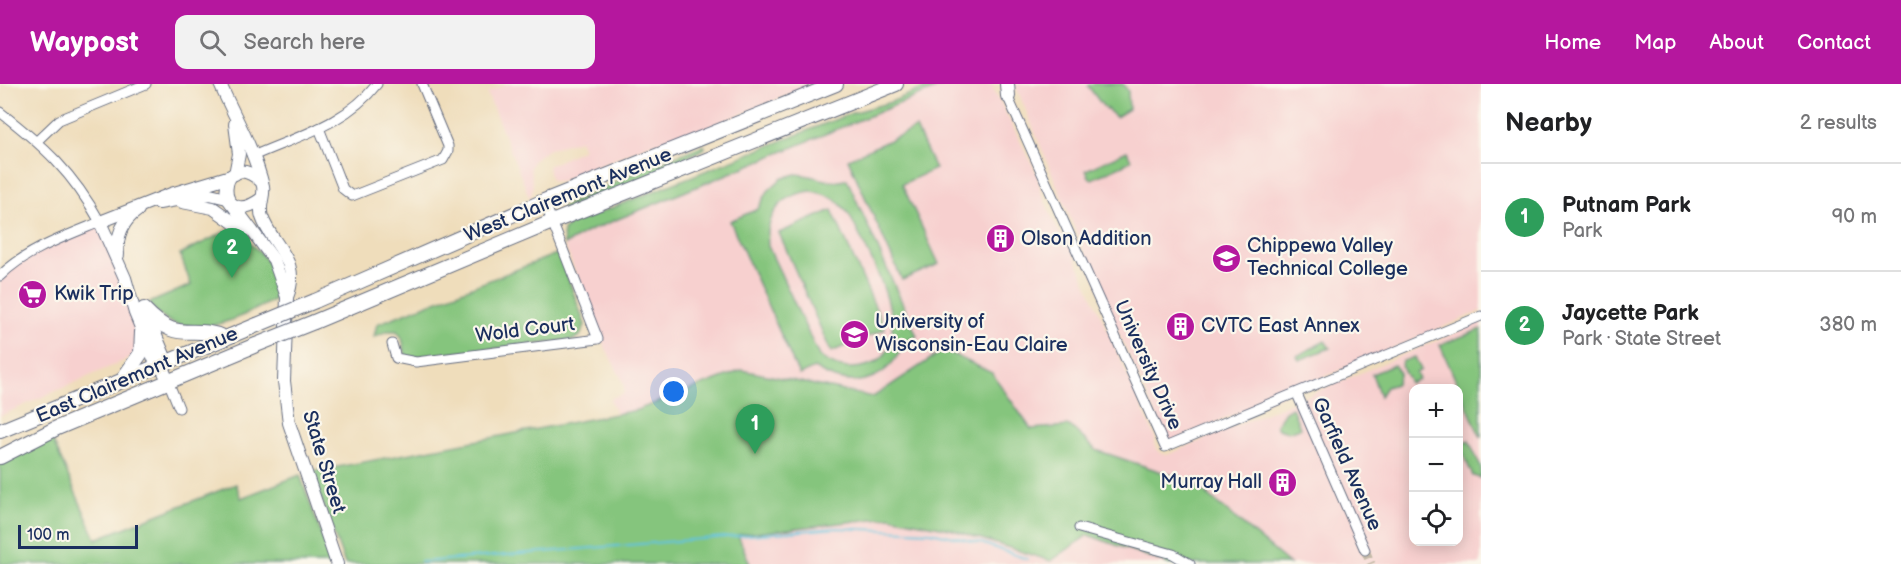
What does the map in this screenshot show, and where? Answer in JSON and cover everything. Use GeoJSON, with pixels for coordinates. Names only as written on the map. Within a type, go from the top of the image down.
{"type":"FeatureCollection","features":[{"type":"Feature","properties":{"kind":"main road"},"geometry":{"type":"LineString","coordinates":[[119,262],[117,246],[121,230],[130,216],[146,204],[210,194],[250,205],[261,199],[263,191],[253,156],[220,84]]}},
{"type":"Feature","properties":{"kind":"main road","name":"West Clairemont Avenue"},"geometry":{"type":"LineString","coordinates":[[225,338],[544,201],[836,84]]}},
{"type":"Feature","properties":{"kind":"main road","name":"West Clairemont Avenue"},"geometry":{"type":"LineString","coordinates":[[256,345],[552,222],[897,84]]}},
{"type":"Feature","properties":{"kind":"main road"},"geometry":{"type":"LineString","coordinates":[[230,201],[225,186],[233,175],[239,154],[233,114]]}},
{"type":"Feature","properties":{"kind":"main road"},"geometry":{"type":"LineString","coordinates":[[168,381],[160,363],[154,359],[142,332],[119,262],[100,222],[190,188],[233,175],[252,174],[261,182]]}},
{"type":"Feature","properties":{"kind":"main road","name":"State Street"},"geometry":{"type":"LineString","coordinates":[[261,199],[263,221],[279,243],[289,268],[291,286],[287,297]]}},
{"type":"Feature","properties":{"kind":"main road"},"geometry":{"type":"LineString","coordinates":[[176,201],[218,211],[263,246]]}},
{"type":"Feature","properties":{"kind":"main road","name":"State Street"},"geometry":{"type":"LineString","coordinates":[[230,201],[279,268],[287,297],[284,381],[289,423],[337,564]]}},
{"type":"Feature","properties":{"kind":"main road"},"geometry":{"type":"LineString","coordinates":[[125,278],[144,309],[164,354],[160,363]]}},
{"type":"Feature","properties":{"kind":"main road"},"geometry":{"type":"LineString","coordinates":[[144,309],[171,331],[188,334],[212,332],[225,338]]}},
{"type":"Feature","properties":{"kind":"main road"},"geometry":{"type":"LineString","coordinates":[[123,378],[141,353],[142,332]]}},
{"type":"Feature","properties":{"kind":"main road","name":"East Clairemont Avenue"},"geometry":{"type":"LineString","coordinates":[[0,431],[123,378],[225,338]]}},
{"type":"Feature","properties":{"kind":"main road","name":"East Clairemont Avenue"},"geometry":{"type":"LineString","coordinates":[[0,457],[57,428],[256,345]]}},
{"type":"Feature","properties":{"kind":"street"},"geometry":{"type":"LineString","coordinates":[[37,141],[59,120],[146,84]]}},
{"type":"Feature","properties":{"kind":"street"},"geometry":{"type":"LineString","coordinates":[[253,156],[348,113],[377,84]]}},
{"type":"Feature","properties":{"kind":"street"},"geometry":{"type":"LineString","coordinates":[[319,128],[343,189],[352,196],[442,160],[448,151],[448,146],[422,84]]}},
{"type":"Feature","properties":{"kind":"street","name":"University Drive"},"geometry":{"type":"LineString","coordinates":[[1006,88],[1165,447],[1481,316]]}},
{"type":"Feature","properties":{"kind":"street"},"geometry":{"type":"LineString","coordinates":[[0,112],[37,141],[69,173],[100,222],[44,247],[10,266],[0,276]]}},
{"type":"Feature","properties":{"kind":"street","name":"Wold Court"},"geometry":{"type":"LineString","coordinates":[[392,344],[396,358],[416,362],[598,339],[544,201]]}},
{"type":"Feature","properties":{"kind":"street"},"geometry":{"type":"LineString","coordinates":[[0,261],[10,266]]}},
{"type":"Feature","properties":{"kind":"street"},"geometry":{"type":"LineString","coordinates":[[168,381],[179,408]]}},
{"type":"Feature","properties":{"kind":"street","name":"Garfield Avenue"},"geometry":{"type":"LineString","coordinates":[[1297,394],[1365,550]]}},
{"type":"Feature","properties":{"kind":"street"},"geometry":{"type":"LineString","coordinates":[[0,425],[18,423]]}},
{"type":"Feature","properties":{"kind":"street"},"geometry":{"type":"LineString","coordinates":[[1078,528],[1173,554],[1190,564]]}},
{"type":"Feature","properties":{"kind":"shaded area"},"geometry":{"type":"Polygon","coordinates":[[[508,84],[816,84],[694,133],[651,144],[561,181],[553,181],[550,178],[548,166],[584,149],[580,140],[549,149],[534,159],[530,167],[533,187],[530,199],[487,93],[508,84]]]}},
{"type":"Feature","properties":{"kind":"shaded area","name":"University of Wisconsin-Eau Claire"},"geometry":{"type":"Polygon","coordinates":[[[934,84],[991,84],[1037,174],[1041,192],[1058,231],[1068,242],[1155,437],[1155,447],[1162,454],[1167,455],[1481,322],[1481,564],[345,564],[616,414],[610,399],[624,393],[624,384],[604,345],[563,241],[566,227],[852,113],[891,102],[934,84]]]}},
{"type":"Feature","properties":{"kind":"shaded area","name":"Chippewa Valley Technical College"},"geometry":{"type":"Polygon","coordinates":[[[1015,84],[1481,84],[1481,311],[1172,441],[1166,437],[1104,300],[1015,84]]]}},
{"type":"Feature","properties":{"kind":"shaded area"},"geometry":{"type":"Polygon","coordinates":[[[100,222],[125,278],[141,353],[0,416],[0,276],[10,266],[100,222]]]}},
{"type":"Feature","properties":{"kind":"green space"},"geometry":{"type":"Polygon","coordinates":[[[934,84],[947,84],[589,231],[564,245],[563,230],[571,224],[852,113],[891,102],[934,84]]]}},
{"type":"Feature","properties":{"kind":"green space"},"geometry":{"type":"Polygon","coordinates":[[[1091,84],[1123,84],[1128,91],[1129,109],[1116,117],[1102,105],[1088,86],[1091,84]]]}},
{"type":"Feature","properties":{"kind":"green space"},"geometry":{"type":"Polygon","coordinates":[[[916,128],[935,169],[902,184],[939,264],[902,280],[848,159],[916,128]]]}},
{"type":"Feature","properties":{"kind":"green space"},"geometry":{"type":"Polygon","coordinates":[[[704,145],[705,148],[652,175],[563,210],[562,207],[643,169],[704,145]]]}},
{"type":"Feature","properties":{"kind":"green space"},"geometry":{"type":"Polygon","coordinates":[[[1127,151],[1131,160],[1127,163],[1092,179],[1089,177],[1086,170],[1127,151]]]}},
{"type":"Feature","properties":{"kind":"green space"},"geometry":{"type":"Polygon","coordinates":[[[795,174],[835,181],[847,179],[917,336],[905,341],[898,355],[879,374],[855,381],[842,380],[814,368],[799,375],[730,221],[758,209],[768,191],[781,179],[795,174]],[[812,191],[792,196],[777,208],[769,225],[768,246],[819,356],[841,367],[866,366],[883,356],[891,340],[892,320],[886,297],[878,273],[850,216],[834,199],[812,191]]]}},
{"type":"Feature","properties":{"kind":"green space"},"geometry":{"type":"Polygon","coordinates":[[[832,210],[885,329],[831,352],[779,233],[832,210]]]}},
{"type":"Feature","properties":{"kind":"green space"},"geometry":{"type":"Polygon","coordinates":[[[231,229],[249,242],[270,266],[277,286],[277,298],[245,315],[210,326],[177,325],[162,317],[149,303],[191,285],[180,254],[231,229]]]}},
{"type":"Feature","properties":{"kind":"green space"},"geometry":{"type":"Polygon","coordinates":[[[559,253],[585,325],[580,336],[573,340],[410,358],[406,357],[402,338],[397,331],[387,331],[374,337],[377,324],[559,253]]]}},
{"type":"Feature","properties":{"kind":"green space"},"geometry":{"type":"Polygon","coordinates":[[[1481,329],[1481,438],[1463,397],[1463,384],[1457,384],[1440,345],[1481,329]]]}},
{"type":"Feature","properties":{"kind":"green space"},"geometry":{"type":"Polygon","coordinates":[[[1325,341],[1330,348],[1299,360],[1297,356],[1325,341]]]}},
{"type":"Feature","properties":{"kind":"green space"},"geometry":{"type":"Polygon","coordinates":[[[944,350],[992,373],[1031,429],[1070,426],[1096,450],[1192,482],[1290,564],[1169,564],[1088,535],[1051,561],[950,529],[890,517],[738,535],[750,564],[345,564],[311,472],[637,410],[742,370],[873,397],[944,350]]]}},
{"type":"Feature","properties":{"kind":"green space"},"geometry":{"type":"Polygon","coordinates":[[[1415,357],[1421,370],[1416,373],[1419,379],[1410,383],[1401,365],[1403,361],[1415,357]]]}},
{"type":"Feature","properties":{"kind":"green space"},"geometry":{"type":"Polygon","coordinates":[[[1394,365],[1400,373],[1396,384],[1386,387],[1380,396],[1372,374],[1394,365]]]}},
{"type":"Feature","properties":{"kind":"green space"},"geometry":{"type":"Polygon","coordinates":[[[1292,407],[1300,428],[1288,432],[1278,429],[1276,425],[1285,411],[1292,407]]]}},
{"type":"Feature","properties":{"kind":"green space"},"geometry":{"type":"Polygon","coordinates":[[[52,439],[96,539],[236,484],[241,498],[300,475],[332,564],[0,564],[0,463],[52,439]]]}},
{"type":"Feature","properties":{"kind":"green space"},"geometry":{"type":"Polygon","coordinates":[[[1469,441],[1481,468],[1481,478],[1473,476],[1463,454],[1463,443],[1469,441]]]}},
{"type":"Feature","properties":{"kind":"waterway"},"geometry":{"type":"LineString","coordinates":[[421,562],[837,528],[931,532],[981,543],[1027,559]]}},
{"type":"Feature","properties":{"kind":"tunnel"},"geometry":{"type":"LineString","coordinates":[[1365,550],[1371,564]]}},
{"type":"Feature","properties":{"kind":"place","name":"Olson Addition"},"geometry":{"type":"Point","coordinates":[1000,239]}},
{"type":"Feature","properties":{"kind":"place","name":"Chippewa Valley Technical College"},"geometry":{"type":"Point","coordinates":[1226,258]}},
{"type":"Feature","properties":{"kind":"place","name":"Jaycette Park"},"geometry":{"type":"Point","coordinates":[232,278]}},
{"type":"Feature","properties":{"kind":"place","name":"Kwik Trip"},"geometry":{"type":"Point","coordinates":[33,294]}},
{"type":"Feature","properties":{"kind":"place","name":"CVTC East Annex"},"geometry":{"type":"Point","coordinates":[1180,326]}},
{"type":"Feature","properties":{"kind":"place","name":"University of Wisconsin-Eau Claire"},"geometry":{"type":"Point","coordinates":[854,334]}},
{"type":"Feature","properties":{"kind":"place","name":"Putnam Park"},"geometry":{"type":"Point","coordinates":[755,454]}},
{"type":"Feature","properties":{"kind":"place","name":"Murray Hall"},"geometry":{"type":"Point","coordinates":[1283,482]}}]}
